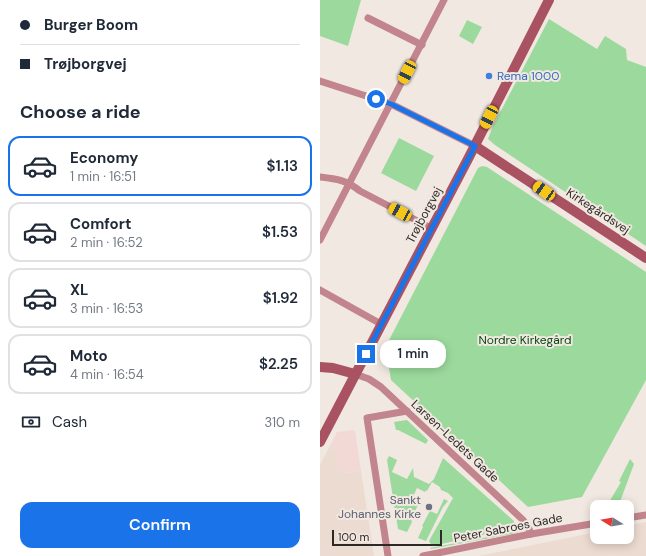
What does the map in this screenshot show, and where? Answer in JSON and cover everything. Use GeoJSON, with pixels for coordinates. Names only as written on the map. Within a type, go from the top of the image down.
{"type":"FeatureCollection","features":[{"type":"Feature","properties":{"kind":"street"},"geometry":{"type":"LineString","coordinates":[[320,240],[444,0]]}},
{"type":"Feature","properties":{"kind":"street","name":"Trøjborgvej"},"geometry":{"type":"LineString","coordinates":[[320,442],[475,146],[549,0]]}},
{"type":"Feature","properties":{"kind":"street"},"geometry":{"type":"LineString","coordinates":[[368,18],[422,45]]}},
{"type":"Feature","properties":{"kind":"street"},"geometry":{"type":"LineString","coordinates":[[320,81],[391,104],[475,146]]}},
{"type":"Feature","properties":{"kind":"street","name":"Kirkegårdsvej"},"geometry":{"type":"LineString","coordinates":[[475,146],[646,258]]}},
{"type":"Feature","properties":{"kind":"street"},"geometry":{"type":"LineString","coordinates":[[320,177],[334,178],[350,183],[360,190],[431,228]]}},
{"type":"Feature","properties":{"kind":"street"},"geometry":{"type":"LineString","coordinates":[[320,290],[381,324]]}},
{"type":"Feature","properties":{"kind":"street"},"geometry":{"type":"LineString","coordinates":[[320,367],[333,368],[355,374]]}},
{"type":"Feature","properties":{"kind":"street","name":"Larsen-Ledets Gade"},"geometry":{"type":"LineString","coordinates":[[355,374],[376,383],[407,411],[523,520],[531,534]]}},
{"type":"Feature","properties":{"kind":"street"},"geometry":{"type":"LineString","coordinates":[[388,556],[368,418],[407,411]]}},
{"type":"Feature","properties":{"kind":"street"},"geometry":{"type":"LineString","coordinates":[[634,517],[646,515]]}},
{"type":"Feature","properties":{"kind":"street","name":"Peter Sabroes Gade"},"geometry":{"type":"LineString","coordinates":[[423,556],[531,534],[590,524]]}},
{"type":"Feature","properties":{"kind":"shaded area"},"geometry":{"type":"Polygon","coordinates":[[[355,430],[361,471],[343,473],[337,468],[336,456],[338,450],[330,446],[337,432],[355,430]]]}},
{"type":"Feature","properties":{"kind":"shaded area"},"geometry":{"type":"Polygon","coordinates":[[[330,446],[338,450],[336,456],[337,468],[343,473],[361,471],[374,556],[320,556],[320,465],[330,446]]]}},
{"type":"Feature","properties":{"kind":"shaded area"},"geometry":{"type":"Polygon","coordinates":[[[646,522],[646,556],[479,556],[590,533],[590,544],[634,544],[634,525],[646,522]]]}},
{"type":"Feature","properties":{"kind":"green space"},"geometry":{"type":"Polygon","coordinates":[[[320,0],[361,0],[348,46],[320,36],[320,0]]]}},
{"type":"Feature","properties":{"kind":"green space"},"geometry":{"type":"Polygon","coordinates":[[[549,19],[597,49],[605,36],[626,49],[627,60],[646,67],[646,246],[488,139],[493,126],[549,19]]]}},
{"type":"Feature","properties":{"kind":"green space"},"geometry":{"type":"Polygon","coordinates":[[[467,20],[482,27],[473,44],[459,36],[467,20]]]}},
{"type":"Feature","properties":{"kind":"green space"},"geometry":{"type":"Polygon","coordinates":[[[399,138],[434,156],[416,191],[381,173],[399,138]]]}},
{"type":"Feature","properties":{"kind":"green space","name":"Nordre Kirkegård"},"geometry":{"type":"Polygon","coordinates":[[[482,166],[487,167],[646,272],[646,380],[582,497],[528,507],[391,380],[386,346],[478,168],[482,166]]]}},
{"type":"Feature","properties":{"kind":"green space"},"geometry":{"type":"Polygon","coordinates":[[[407,420],[428,440],[426,444],[396,430],[394,422],[407,420]]]}},
{"type":"Feature","properties":{"kind":"green space"},"geometry":{"type":"Polygon","coordinates":[[[389,456],[397,460],[392,472],[407,479],[413,468],[414,477],[429,484],[434,479],[443,458],[514,521],[514,528],[432,546],[429,541],[453,498],[432,482],[425,492],[417,488],[411,501],[418,505],[411,519],[412,522],[407,532],[398,529],[387,460],[389,456]]]}},
{"type":"Feature","properties":{"kind":"green space"},"geometry":{"type":"Polygon","coordinates":[[[630,459],[634,464],[621,500],[610,500],[621,482],[619,481],[630,459]]]}},
{"type":"Feature","properties":{"kind":"green space"},"geometry":{"type":"Polygon","coordinates":[[[444,499],[448,501],[443,507],[426,541],[418,538],[423,527],[422,526],[430,511],[437,514],[444,499]]]}},
{"type":"Feature","properties":{"kind":"green space"},"geometry":{"type":"Polygon","coordinates":[[[519,531],[516,533],[430,548],[519,531]]]}},
{"type":"Feature","properties":{"kind":"place","name":"Rema 1000"},"geometry":{"type":"Point","coordinates":[489,76]}},
{"type":"Feature","properties":{"kind":"place","name":"Sankt Johannes Kirke"},"geometry":{"type":"Point","coordinates":[429,507]}},
{"type":"Feature","properties":{"kind":"route"},"geometry":{"type":"LineString","coordinates":[[366,354],[475,146],[391,104],[376,99]]}}]}
